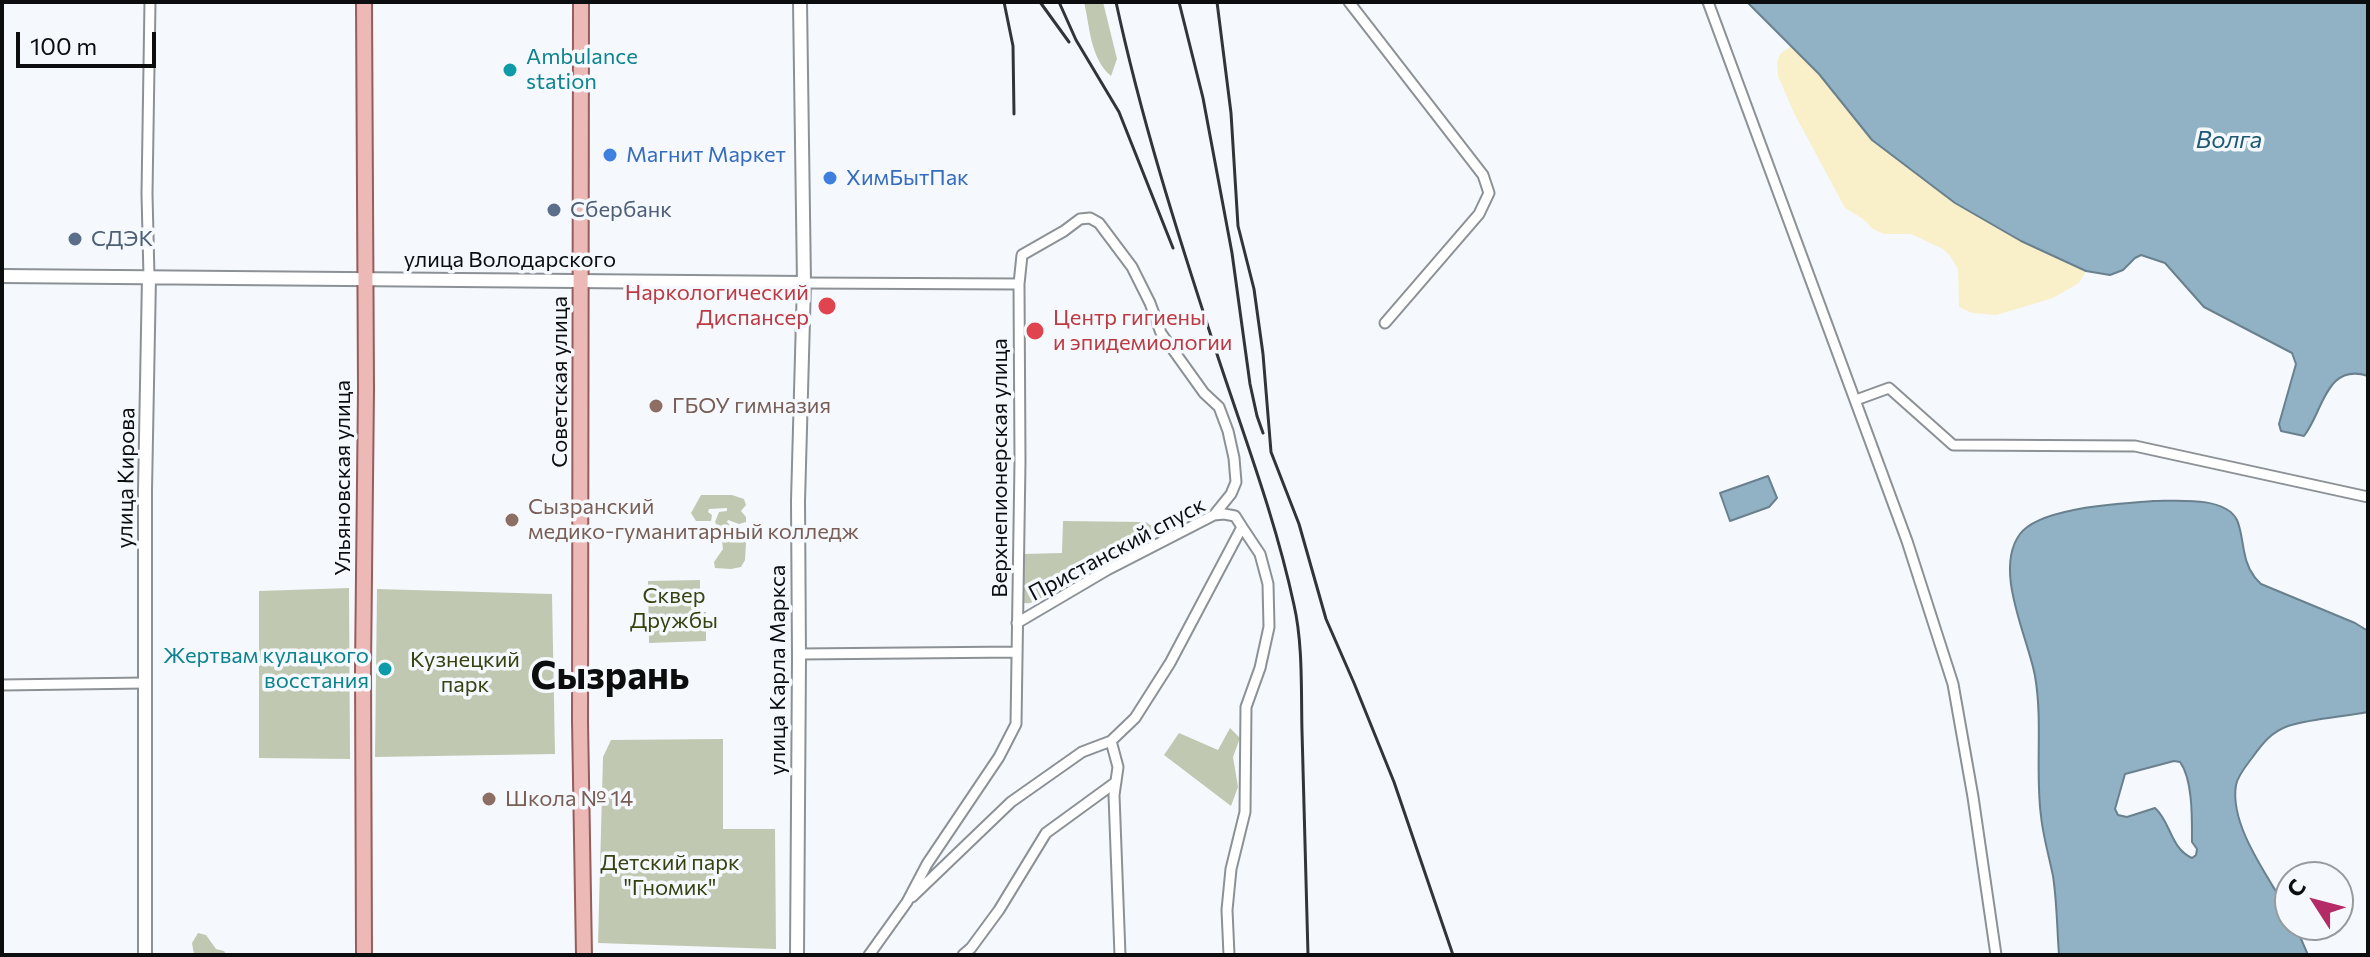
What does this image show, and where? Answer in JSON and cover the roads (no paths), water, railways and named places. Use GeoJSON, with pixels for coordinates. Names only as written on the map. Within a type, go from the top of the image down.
{"type":"FeatureCollection","features":[{"type":"Feature","properties":{"kind":"main road","name":"Ульяновская улица"},"geometry":{"type":"LineString","coordinates":[[364,2],[364,955]]}},
{"type":"Feature","properties":{"kind":"main road","name":"Советская улица"},"geometry":{"type":"LineString","coordinates":[[581,2],[580,721],[584,955]]}},
{"type":"Feature","properties":{"kind":"street","name":"улица Кирова"},"geometry":{"type":"LineString","coordinates":[[145,955],[144,683],[150,2]]}},
{"type":"Feature","properties":{"kind":"street","name":"улица Карла Маркса"},"geometry":{"type":"LineString","coordinates":[[797,955],[798,501],[804,283],[800,2]]}},
{"type":"Feature","properties":{"kind":"street"},"geometry":{"type":"LineString","coordinates":[[1349,2],[1483,175],[1489,193],[1479,214],[1385,323]]}},
{"type":"Feature","properties":{"kind":"street"},"geometry":{"type":"LineString","coordinates":[[1708,2],[1910,549],[1953,684],[1971,782],[1996,955]]}},
{"type":"Feature","properties":{"kind":"street"},"geometry":{"type":"LineString","coordinates":[[1019,284],[1022,255],[1080,219],[1090,218],[1099,223],[1132,267],[1161,333],[1204,393],[1219,407],[1228,431],[1236,482],[1231,494],[1214,515]]}},
{"type":"Feature","properties":{"kind":"street","name":"улица Володарского"},"geometry":{"type":"LineString","coordinates":[[2,276],[1019,284]]}},
{"type":"Feature","properties":{"kind":"street","name":"Верхнепионерская улица"},"geometry":{"type":"LineString","coordinates":[[907,902],[927,864],[999,757],[1016,724],[1019,284]]}},
{"type":"Feature","properties":{"kind":"street"},"geometry":{"type":"LineString","coordinates":[[1856,400],[1889,388],[1953,445],[2135,446],[2368,497]]}},
{"type":"Feature","properties":{"kind":"street","name":"Пристанский спуск"},"geometry":{"type":"LineString","coordinates":[[1017,623],[1107,570],[1214,515],[1235,516],[1242,527]]}},
{"type":"Feature","properties":{"kind":"street"},"geometry":{"type":"LineString","coordinates":[[869,955],[907,902],[1011,802],[1082,752],[1111,741],[1135,718],[1170,663],[1242,527],[1260,554],[1268,584],[1269,627],[1260,668],[1246,707],[1245,812],[1231,869],[1227,910],[1229,955]]}},
{"type":"Feature","properties":{"kind":"street"},"geometry":{"type":"LineString","coordinates":[[799,654],[1017,652]]}},
{"type":"Feature","properties":{"kind":"street"},"geometry":{"type":"LineString","coordinates":[[2,685],[144,683]]}},
{"type":"Feature","properties":{"kind":"street"},"geometry":{"type":"LineString","coordinates":[[1111,741],[1118,767],[1114,795],[1120,955]]}},
{"type":"Feature","properties":{"kind":"street"},"geometry":{"type":"LineString","coordinates":[[963,955],[999,910],[1046,833],[1116,782]]}},
{"type":"Feature","properties":{"kind":"water","name":"Волга"},"geometry":{"type":"Polygon","coordinates":[[[1747,2],[2368,2],[2368,376],[2343,376],[2334,383],[2304,436],[2281,431],[2279,424],[2296,364],[2292,353],[2204,307],[2165,263],[2141,255],[2123,270],[2110,275],[2086,271],[2021,241],[1955,203],[1872,140],[1819,74],[1747,2]]]}},
{"type":"Feature","properties":{"kind":"water"},"geometry":{"type":"Polygon","coordinates":[[[1768,476],[1777,498],[1769,507],[1730,521],[1720,493],[1768,476]]]}},
{"type":"Feature","properties":{"kind":"water"},"geometry":{"type":"Polygon","coordinates":[[[2187,501],[2222,507],[2237,520],[2248,565],[2261,584],[2368,631],[2368,712],[2308,721],[2282,729],[2259,748],[2236,785],[2239,818],[2245,835],[2274,888],[2274,941],[2302,941],[2308,955],[2059,955],[2053,876],[2039,799],[2035,676],[2015,604],[2010,566],[2020,534],[2030,525],[2062,512],[2102,506],[2187,501]],[[2174,761],[2125,774],[2115,809],[2118,815],[2127,817],[2155,808],[2179,848],[2192,858],[2197,849],[2192,842],[2190,789],[2180,762],[2174,761]]]}},
{"type":"Feature","properties":{"kind":"railway"},"geometry":{"type":"LineString","coordinates":[[1004,2],[1013,46],[1014,114]]}},
{"type":"Feature","properties":{"kind":"railway"},"geometry":{"type":"LineString","coordinates":[[1040,2],[1069,42]]}},
{"type":"Feature","properties":{"kind":"railway"},"geometry":{"type":"LineString","coordinates":[[1059,2],[1076,40],[1119,112],[1173,248]]}},
{"type":"Feature","properties":{"kind":"railway"},"geometry":{"type":"LineString","coordinates":[[1116,2],[1160,175],[1268,506],[1294,605],[1301,668],[1308,955]]}},
{"type":"Feature","properties":{"kind":"railway"},"geometry":{"type":"LineString","coordinates":[[1179,2],[1203,98],[1232,253],[1250,384],[1263,433]]}},
{"type":"Feature","properties":{"kind":"railway"},"geometry":{"type":"LineString","coordinates":[[1217,2],[1231,113],[1238,226],[1254,289],[1271,452],[1299,524],[1326,619],[1394,782],[1453,955]]}},
{"type":"Feature","properties":{"kind":"place","name":"Ambulance station"},"geometry":{"type":"Point","coordinates":[510,70]}},
{"type":"Feature","properties":{"kind":"place","name":"Магнит Маркет"},"geometry":{"type":"Point","coordinates":[610,155]}},
{"type":"Feature","properties":{"kind":"place","name":"ХимБытПак"},"geometry":{"type":"Point","coordinates":[830,178]}},
{"type":"Feature","properties":{"kind":"place","name":"Сбербанк"},"geometry":{"type":"Point","coordinates":[554,210]}},
{"type":"Feature","properties":{"kind":"place","name":"СДЭК"},"geometry":{"type":"Point","coordinates":[75,239]}},
{"type":"Feature","properties":{"kind":"place","name":"Наркологический Диспансер"},"geometry":{"type":"Point","coordinates":[827,306]}},
{"type":"Feature","properties":{"kind":"place","name":"Центр гигиены и эпидемиологии"},"geometry":{"type":"Point","coordinates":[1035,331]}},
{"type":"Feature","properties":{"kind":"place","name":"ГБОУ гимназия"},"geometry":{"type":"Point","coordinates":[656,406]}},
{"type":"Feature","properties":{"kind":"place","name":"Сызранский медико-гуманитарный колледж"},"geometry":{"type":"Point","coordinates":[512,520]}},
{"type":"Feature","properties":{"kind":"place","name":"Жертвам кулацкого восстания"},"geometry":{"type":"Point","coordinates":[385,669]}},
{"type":"Feature","properties":{"kind":"place","name":"Школа № 14"},"geometry":{"type":"Point","coordinates":[489,799]}},
{"type":"Feature","properties":{"kind":"district","name":"Сызрань"},"geometry":{"type":"Point","coordinates":[610,676]}},
{"type":"Feature","properties":{"kind":"park label","name":"Сквер Дружбы"},"geometry":{"type":"Point","coordinates":[674,608]}},
{"type":"Feature","properties":{"kind":"park label","name":"Кузнецкий парк"},"geometry":{"type":"Point","coordinates":[465,672]}},
{"type":"Feature","properties":{"kind":"park label","name":"Детский парк \"Гномик\""},"geometry":{"type":"Point","coordinates":[670,876]}}]}
